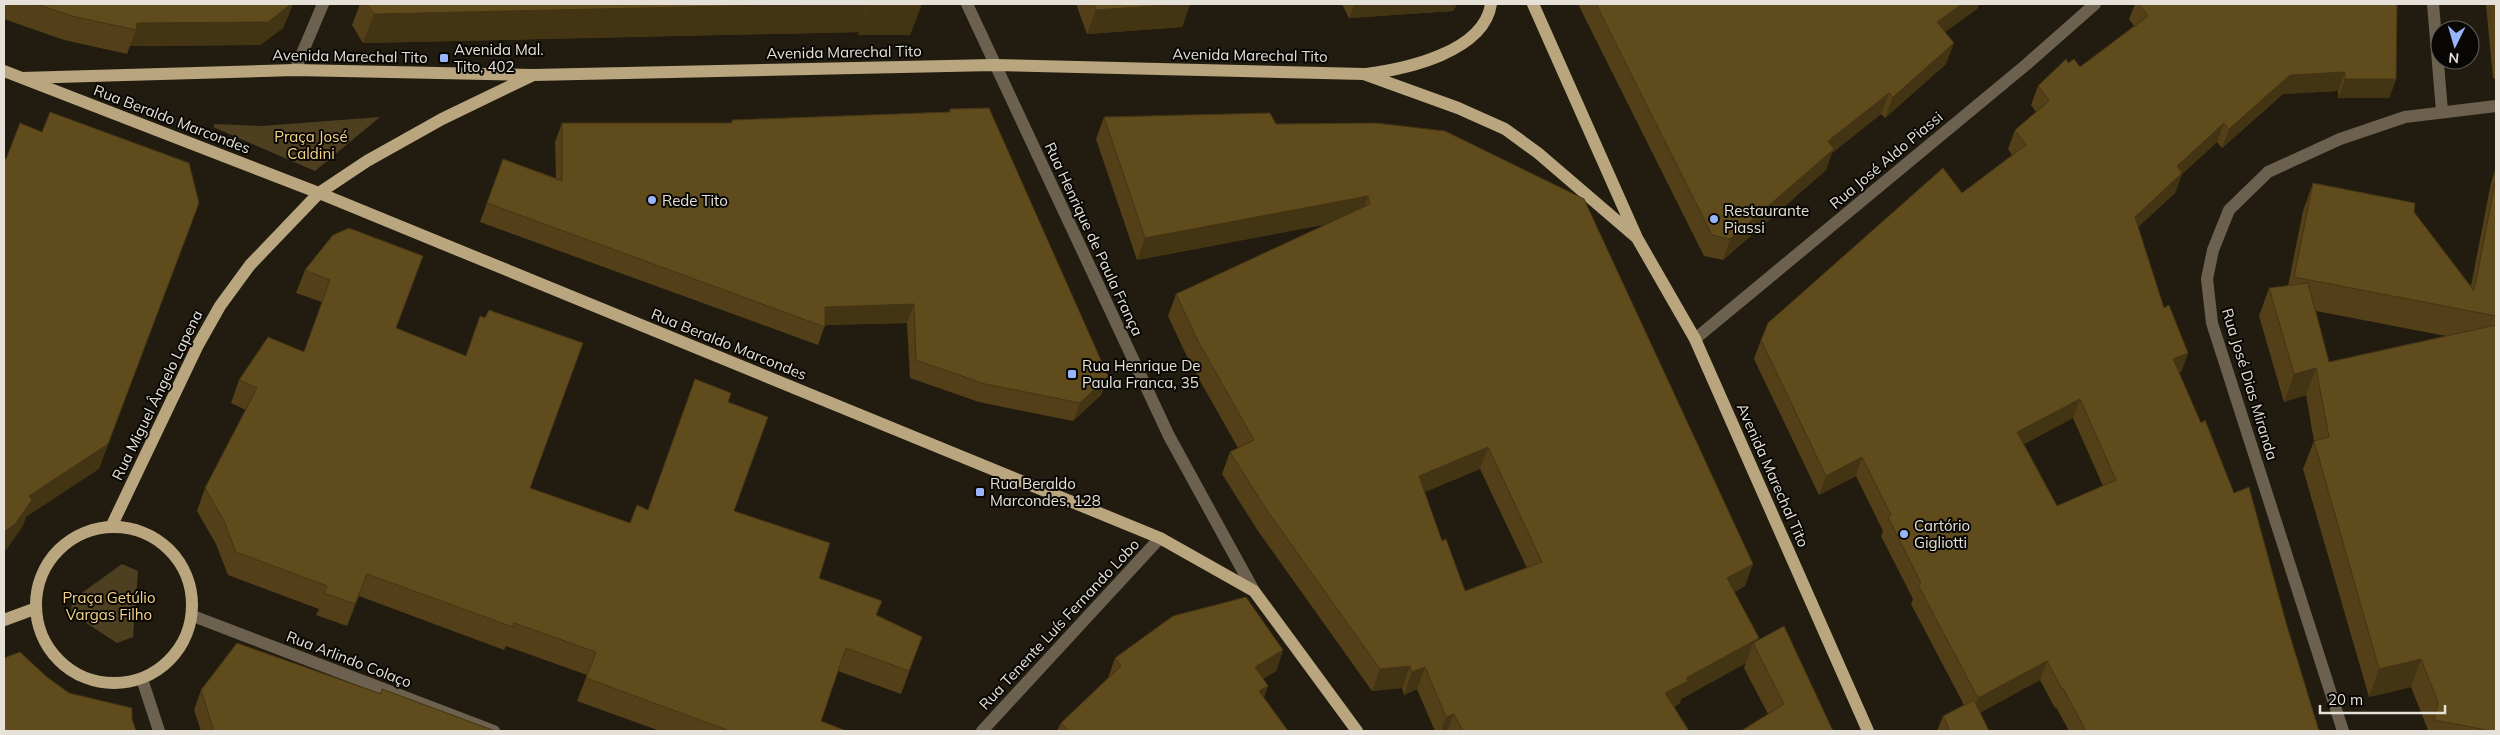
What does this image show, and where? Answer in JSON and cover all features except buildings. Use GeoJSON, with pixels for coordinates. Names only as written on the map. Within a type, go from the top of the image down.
{"type":"FeatureCollection","features":[{"type":"Feature","properties":{"kind":"main road"},"geometry":{"type":"LineString","coordinates":[[1364,74],[1393,71],[1447,52],[1467,41],[1481,28],[1491,4]]}},
{"type":"Feature","properties":{"kind":"main road","name":"Avenida Marechal Tito"},"geometry":{"type":"LineString","coordinates":[[1533,4],[1637,238],[1696,338],[1868,731]]}},
{"type":"Feature","properties":{"kind":"main road","name":"Avenida Marechal Tito"},"geometry":{"type":"LineString","coordinates":[[4,71],[22,78],[295,70],[533,74],[994,65],[1364,74],[1458,108],[1505,129],[1538,153],[1637,238]]}},
{"type":"Feature","properties":{"kind":"main road","name":"Rua Miguel Ângelo Lapena"},"geometry":{"type":"LineString","coordinates":[[112,525],[198,345],[220,306],[250,265],[319,193],[367,161],[434,124],[533,74]]}},
{"type":"Feature","properties":{"kind":"main road","name":"Rua Beraldo Marcondes"},"geometry":{"type":"LineString","coordinates":[[22,78],[319,193],[1160,538],[1254,590],[1357,731]]}},
{"type":"Feature","properties":{"kind":"main road"},"geometry":{"type":"LineString","coordinates":[[112,525],[146,532],[173,552],[190,582],[193,616],[184,643],[167,665],[142,679],[106,684],[71,672],[45,645],[34,609],[39,578],[55,551],[80,532],[112,525]]}},
{"type":"Feature","properties":{"kind":"main road"},"geometry":{"type":"LineString","coordinates":[[4,620],[34,609]]}},
{"type":"Feature","properties":{"kind":"street"},"geometry":{"type":"LineString","coordinates":[[295,70],[324,4]]}},
{"type":"Feature","properties":{"kind":"street","name":"Rua Henrique de Paula França"},"geometry":{"type":"LineString","coordinates":[[967,4],[1169,436],[1254,590]]}},
{"type":"Feature","properties":{"kind":"street","name":"Rua José Aldo Piassi"},"geometry":{"type":"LineString","coordinates":[[1696,338],[2027,64],[2096,4]]}},
{"type":"Feature","properties":{"kind":"street"},"geometry":{"type":"LineString","coordinates":[[2434,4],[2442,111]]}},
{"type":"Feature","properties":{"kind":"street","name":"Rua José Dias Miranda"},"geometry":{"type":"LineString","coordinates":[[2343,731],[2212,323],[2207,279],[2213,250],[2229,210],[2268,172],[2349,136],[2405,117],[2442,111],[2496,106]]}},
{"type":"Feature","properties":{"kind":"street","name":"Rua Tenente Luís Fernando Lobo"},"geometry":{"type":"LineString","coordinates":[[982,731],[1160,538]]}},
{"type":"Feature","properties":{"kind":"street","name":"Rua Arlindo Colaço"},"geometry":{"type":"LineString","coordinates":[[193,616],[494,731]]}},
{"type":"Feature","properties":{"kind":"street"},"geometry":{"type":"LineString","coordinates":[[142,679],[159,731]]}},
{"type":"Feature","properties":{"kind":"green space","name":"Praça José Caldini"},"geometry":{"type":"Polygon","coordinates":[[[380,117],[315,171],[213,127],[215,124],[262,126],[380,117]]]}},
{"type":"Feature","properties":{"kind":"green space","name":"Praça Getúlio Vargas Filho"},"geometry":{"type":"Polygon","coordinates":[[[122,564],[138,571],[133,637],[117,643],[71,613],[72,600],[122,564]]]}},
{"type":"Feature","properties":{"kind":"place","name":"Avenida Mal. Tito, 402"},"geometry":{"type":"Point","coordinates":[444,58]}},
{"type":"Feature","properties":{"kind":"place","name":"Rede Tito"},"geometry":{"type":"Point","coordinates":[652,200]}},
{"type":"Feature","properties":{"kind":"place","name":"Restaurante Piassi"},"geometry":{"type":"Point","coordinates":[1714,219]}},
{"type":"Feature","properties":{"kind":"place","name":"Rua Henrique De Paula Franca, 35"},"geometry":{"type":"Point","coordinates":[1072,374]}},
{"type":"Feature","properties":{"kind":"place","name":"Rua Beraldo Marcondes, 128"},"geometry":{"type":"Point","coordinates":[980,492]}},
{"type":"Feature","properties":{"kind":"place","name":"Cartório Gigliotti"},"geometry":{"type":"Point","coordinates":[1904,534]}}]}
